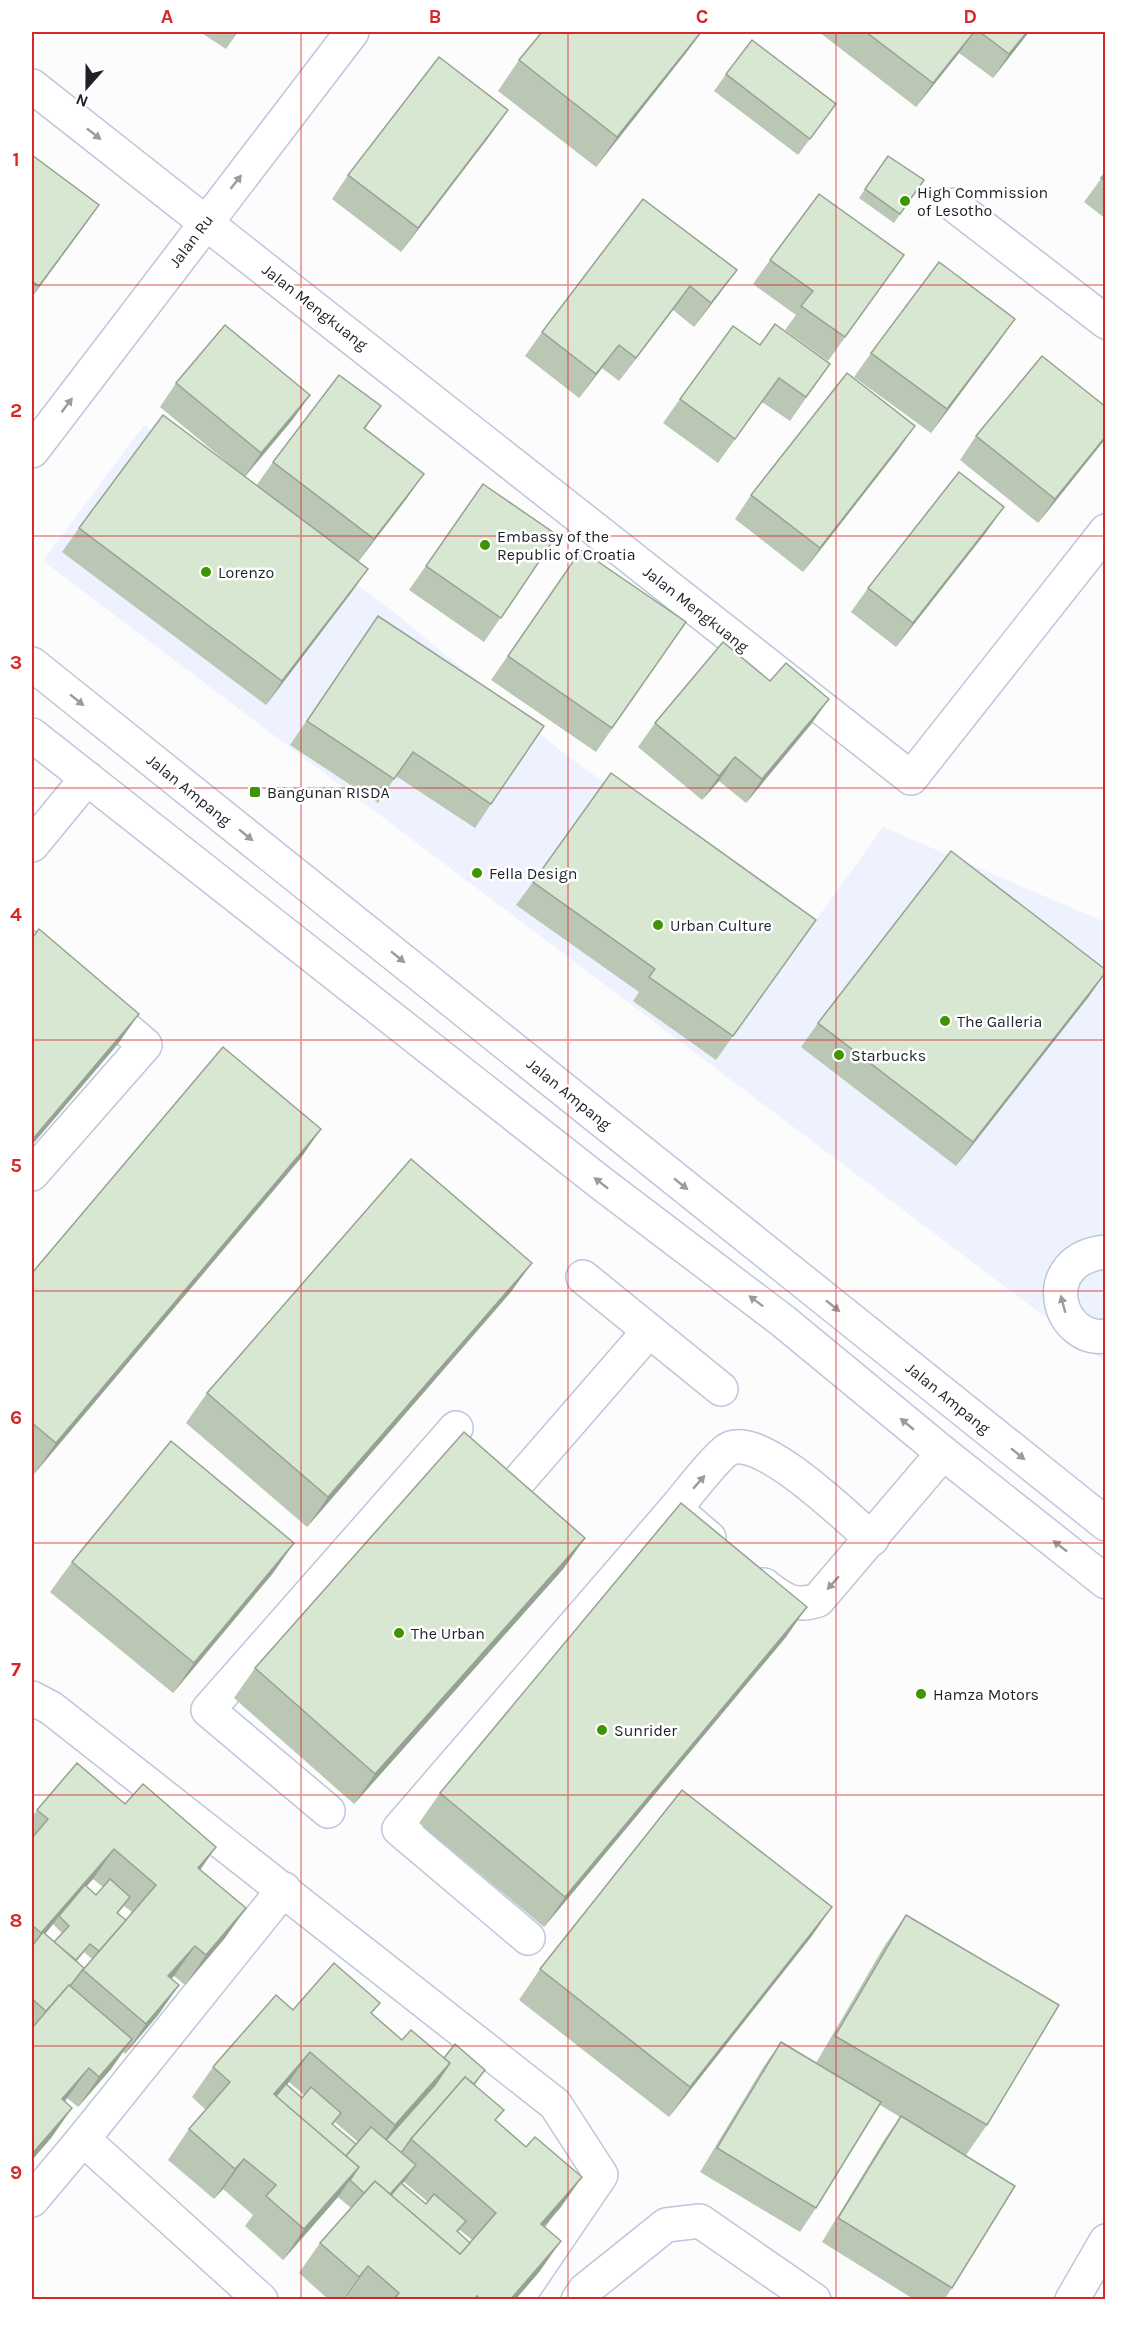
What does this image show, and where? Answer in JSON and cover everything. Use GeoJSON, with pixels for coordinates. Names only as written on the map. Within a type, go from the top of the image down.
{"type":"FeatureCollection","features":[{"type":"Feature","properties":{"kind":"main road","name":"Jalan Ru"},"geometry":{"type":"LineString","coordinates":[[32,451],[352,32]]}},
{"type":"Feature","properties":{"kind":"main road"},"geometry":{"type":"LineString","coordinates":[[32,86],[206,221]]}},
{"type":"Feature","properties":{"kind":"main road"},"geometry":{"type":"LineString","coordinates":[[954,205],[1106,322]]}},
{"type":"Feature","properties":{"kind":"main road","name":"Jalan Mengkuang"},"geometry":{"type":"LineString","coordinates":[[206,221],[911,778],[1106,531]]}},
{"type":"Feature","properties":{"kind":"main road","name":"Jalan Ampang"},"geometry":{"type":"LineString","coordinates":[[32,664],[1102,1515]]}},
{"type":"Feature","properties":{"kind":"main road"},"geometry":{"type":"LineString","coordinates":[[32,735],[601,1183],[783,1321],[943,1453],[1106,1582]]}},
{"type":"Feature","properties":{"kind":"main road"},"geometry":{"type":"LineString","coordinates":[[32,845],[87,778]]}},
{"type":"Feature","properties":{"kind":"main road"},"geometry":{"type":"LineString","coordinates":[[32,948],[145,1045],[32,1174]]}},
{"type":"Feature","properties":{"kind":"main road"},"geometry":{"type":"LineString","coordinates":[[1106,1252],[1078,1259],[1062,1279],[1060,1292],[1067,1317],[1076,1327],[1087,1334],[1106,1335]]}},
{"type":"Feature","properties":{"kind":"main road"},"geometry":{"type":"LineString","coordinates":[[583,1277],[721,1389]]}},
{"type":"Feature","properties":{"kind":"main road"},"geometry":{"type":"LineString","coordinates":[[517,1483],[649,1331]]}},
{"type":"Feature","properties":{"kind":"main road"},"geometry":{"type":"LineString","coordinates":[[328,1811],[208,1710],[456,1428]]}},
{"type":"Feature","properties":{"kind":"main road"},"geometry":{"type":"LineString","coordinates":[[528,1938],[399,1829],[728,1449],[746,1445],[774,1457],[872,1539]]}},
{"type":"Feature","properties":{"kind":"main road"},"geometry":{"type":"LineString","coordinates":[[675,1509],[781,1598],[803,1605],[818,1600],[943,1453]]}},
{"type":"Feature","properties":{"kind":"main road"},"geometry":{"type":"LineString","coordinates":[[38,1711],[284,1888],[555,2104],[601,2175],[516,2300]]}},
{"type":"Feature","properties":{"kind":"main road"},"geometry":{"type":"LineString","coordinates":[[32,2200],[284,1888]]}},
{"type":"Feature","properties":{"kind":"main road"},"geometry":{"type":"LineString","coordinates":[[83,2139],[261,2300]]}},
{"type":"Feature","properties":{"kind":"main road"},"geometry":{"type":"LineString","coordinates":[[578,2300],[585,2290],[666,2225],[700,2221],[814,2300]]}},
{"type":"Feature","properties":{"kind":"main road"},"geometry":{"type":"LineString","coordinates":[[1072,2300],[1106,2241]]}},
{"type":"Feature","properties":{"kind":"shaded area"},"geometry":{"type":"Polygon","coordinates":[[[144,425],[395,613],[566,755],[809,930],[883,827],[1105,922],[1105,1362],[43,561],[144,425]]]}},
{"type":"Feature","properties":{"kind":"building"},"geometry":{"type":"Polygon","coordinates":[[[542,32],[701,32],[617,137],[519,60],[542,32]]]}},
{"type":"Feature","properties":{"kind":"building"},"geometry":{"type":"Polygon","coordinates":[[[866,32],[974,32],[933,83],[866,32]]]}},
{"type":"Feature","properties":{"kind":"building"},"geometry":{"type":"Polygon","coordinates":[[[980,32],[1027,32],[1009,54],[980,32]]]}},
{"type":"Feature","properties":{"kind":"building"},"geometry":{"type":"Polygon","coordinates":[[[752,40],[836,104],[810,139],[726,74],[752,40]]]}},
{"type":"Feature","properties":{"kind":"building"},"geometry":{"type":"Polygon","coordinates":[[[439,57],[508,110],[418,228],[348,175],[439,57]]]}},
{"type":"Feature","properties":{"kind":"building"},"geometry":{"type":"Polygon","coordinates":[[[32,155],[99,205],[39,286],[32,281],[32,155]]]}},
{"type":"Feature","properties":{"kind":"building"},"geometry":{"type":"Polygon","coordinates":[[[888,156],[924,180],[900,214],[865,189],[888,156]]]}},
{"type":"Feature","properties":{"kind":"building"},"geometry":{"type":"Polygon","coordinates":[[[819,194],[904,255],[845,337],[801,306],[813,291],[770,260],[819,194]]]}},
{"type":"Feature","properties":{"kind":"building"},"geometry":{"type":"Polygon","coordinates":[[[643,199],[737,270],[711,303],[690,286],[636,358],[619,345],[596,374],[542,332],[643,199]]]}},
{"type":"Feature","properties":{"kind":"building"},"geometry":{"type":"Polygon","coordinates":[[[939,262],[1015,319],[947,409],[871,353],[939,262]]]}},
{"type":"Feature","properties":{"kind":"building"},"geometry":{"type":"Polygon","coordinates":[[[775,324],[830,364],[806,397],[779,378],[735,439],[680,399],[733,326],[760,345],[775,324]]]}},
{"type":"Feature","properties":{"kind":"building"},"geometry":{"type":"Polygon","coordinates":[[[225,325],[310,395],[261,453],[176,383],[225,325]]]}},
{"type":"Feature","properties":{"kind":"building"},"geometry":{"type":"Polygon","coordinates":[[[1042,356],[1106,407],[1106,436],[1055,499],[976,436],[1042,356]]]}},
{"type":"Feature","properties":{"kind":"building"},"geometry":{"type":"Polygon","coordinates":[[[847,373],[915,426],[820,548],[751,495],[847,373]]]}},
{"type":"Feature","properties":{"kind":"building"},"geometry":{"type":"Polygon","coordinates":[[[339,375],[381,406],[364,428],[424,474],[374,539],[273,462],[339,375]]]}},
{"type":"Feature","properties":{"kind":"building","name":"Lorenzo"},"geometry":{"type":"Polygon","coordinates":[[[163,415],[368,569],[282,681],[79,528],[163,415]]]}},
{"type":"Feature","properties":{"kind":"building"},"geometry":{"type":"Polygon","coordinates":[[[959,472],[1004,507],[913,623],[868,588],[959,472]]]}},
{"type":"Feature","properties":{"kind":"building"},"geometry":{"type":"Polygon","coordinates":[[[483,484],[557,535],[501,618],[426,566],[483,484]]]}},
{"type":"Feature","properties":{"kind":"building"},"geometry":{"type":"Polygon","coordinates":[[[581,550],[686,622],[612,728],[508,656],[581,550]]]}},
{"type":"Feature","properties":{"kind":"building"},"geometry":{"type":"Polygon","coordinates":[[[378,616],[544,726],[491,804],[413,752],[394,779],[307,721],[378,616]]]}},
{"type":"Feature","properties":{"kind":"building"},"geometry":{"type":"Polygon","coordinates":[[[723,642],[770,681],[786,663],[829,699],[762,779],[735,757],[719,776],[655,723],[723,642]]]}},
{"type":"Feature","properties":{"kind":"building","name":"Urban Culture"},"geometry":{"type":"Polygon","coordinates":[[[611,773],[816,920],[733,1036],[649,977],[655,969],[533,882],[611,773]]]}},
{"type":"Feature","properties":{"kind":"building","name":"The Galleria"},"geometry":{"type":"Polygon","coordinates":[[[951,851],[1106,970],[973,1142],[818,1023],[951,851]]]}},
{"type":"Feature","properties":{"kind":"building"},"geometry":{"type":"Polygon","coordinates":[[[39,929],[139,1014],[32,1140],[32,938],[39,929]]]}},
{"type":"Feature","properties":{"kind":"building"},"geometry":{"type":"Polygon","coordinates":[[[223,1047],[321,1129],[56,1443],[32,1423],[32,1273],[223,1047]]]}},
{"type":"Feature","properties":{"kind":"building"},"geometry":{"type":"Polygon","coordinates":[[[411,1159],[532,1263],[328,1497],[207,1393],[411,1159]]]}},
{"type":"Feature","properties":{"kind":"building","name":"The Urban"},"geometry":{"type":"Polygon","coordinates":[[[464,1432],[585,1538],[375,1774],[255,1668],[464,1432]]]}},
{"type":"Feature","properties":{"kind":"building"},"geometry":{"type":"Polygon","coordinates":[[[171,1441],[294,1543],[194,1663],[72,1562],[171,1441]]]}},
{"type":"Feature","properties":{"kind":"building","name":"Sunrider"},"geometry":{"type":"Polygon","coordinates":[[[681,1503],[807,1607],[565,1897],[440,1793],[681,1503]]]}},
{"type":"Feature","properties":{"kind":"building"},"geometry":{"type":"Polygon","coordinates":[[[77,1763],[125,1804],[143,1784],[216,1847],[198,1868],[246,1908],[206,1955],[195,1946],[168,1976],[179,1985],[146,2024],[83,1970],[156,1885],[114,1849],[41,1933],[32,1925],[32,1838],[48,1819],[37,1810],[77,1763]]]}},
{"type":"Feature","properties":{"kind":"building"},"geometry":{"type":"Polygon","coordinates":[[[682,1790],[832,1907],[690,2087],[540,1969],[682,1790]]]}},
{"type":"Feature","properties":{"kind":"building"},"geometry":{"type":"Polygon","coordinates":[[[110,1879],[130,1897],[117,1913],[126,1920],[99,1951],[90,1944],[76,1960],[54,1942],[69,1926],[59,1916],[85,1885],[96,1895],[110,1879]]]}},
{"type":"Feature","properties":{"kind":"building"},"geometry":{"type":"Polygon","coordinates":[[[906,1915],[1059,2005],[987,2125],[835,2036],[906,1915]]]}},
{"type":"Feature","properties":{"kind":"building"},"geometry":{"type":"Polygon","coordinates":[[[43,1932],[84,1968],[46,2011],[32,1999],[32,1946],[43,1932]]]}},
{"type":"Feature","properties":{"kind":"building"},"geometry":{"type":"Polygon","coordinates":[[[334,1963],[380,2003],[371,2013],[402,2040],[411,2030],[450,2063],[395,2125],[310,2052],[274,2094],[359,2167],[304,2229],[266,2196],[276,2185],[244,2159],[235,2169],[189,2129],[230,2082],[213,2067],[276,1995],[293,2010],[334,1963]]]}},
{"type":"Feature","properties":{"kind":"building"},"geometry":{"type":"Polygon","coordinates":[[[69,1985],[132,2039],[99,2077],[89,2068],[62,2099],[72,2108],[32,2154],[32,2028],[69,1985]]]}},
{"type":"Feature","properties":{"kind":"building"},"geometry":{"type":"Polygon","coordinates":[[[781,2042],[881,2102],[816,2208],[717,2148],[781,2042]]]}},
{"type":"Feature","properties":{"kind":"building"},"geometry":{"type":"Polygon","coordinates":[[[455,2044],[485,2070],[474,2084],[465,2077],[401,2153],[386,2140],[435,2085],[450,2063],[444,2058],[455,2044]]]}},
{"type":"Feature","properties":{"kind":"building"},"geometry":{"type":"Polygon","coordinates":[[[465,2077],[504,2110],[495,2120],[526,2147],[535,2137],[582,2177],[541,2224],[561,2241],[510,2300],[481,2300],[477,2296],[474,2300],[393,2300],[399,2293],[368,2266],[359,2277],[320,2243],[375,2181],[460,2254],[496,2213],[411,2139],[465,2077]]]}},
{"type":"Feature","properties":{"kind":"building"},"geometry":{"type":"Polygon","coordinates":[[[286,2084],[302,2098],[311,2087],[341,2113],[332,2124],[356,2144],[346,2156],[276,2096],[286,2084]]]}},
{"type":"Feature","properties":{"kind":"building"},"geometry":{"type":"Polygon","coordinates":[[[901,2116],[1015,2186],[952,2288],[838,2218],[901,2116]]]}},
{"type":"Feature","properties":{"kind":"building"},"geometry":{"type":"Polygon","coordinates":[[[371,2127],[416,2165],[390,2194],[375,2181],[364,2193],[350,2180],[359,2167],[346,2156],[371,2127]]]}},
{"type":"Feature","properties":{"kind":"building"},"geometry":{"type":"Polygon","coordinates":[[[401,2183],[426,2204],[434,2194],[466,2221],[457,2231],[470,2243],[460,2254],[391,2195],[401,2183]]]}},
{"type":"Feature","properties":{"kind":"place","name":"High Commission of Lesotho"},"geometry":{"type":"Point","coordinates":[905,201]}},
{"type":"Feature","properties":{"kind":"place","name":"Embassy of the Republic of Croatia"},"geometry":{"type":"Point","coordinates":[485,545]}},
{"type":"Feature","properties":{"kind":"place","name":"Lorenzo"},"geometry":{"type":"Point","coordinates":[206,572]}},
{"type":"Feature","properties":{"kind":"place","name":"Bangunan RISDA"},"geometry":{"type":"Point","coordinates":[255,792]}},
{"type":"Feature","properties":{"kind":"place","name":"Fella Design"},"geometry":{"type":"Point","coordinates":[477,873]}},
{"type":"Feature","properties":{"kind":"place","name":"Urban Culture"},"geometry":{"type":"Point","coordinates":[658,925]}},
{"type":"Feature","properties":{"kind":"place","name":"The Galleria"},"geometry":{"type":"Point","coordinates":[945,1021]}},
{"type":"Feature","properties":{"kind":"place","name":"Starbucks"},"geometry":{"type":"Point","coordinates":[839,1055]}},
{"type":"Feature","properties":{"kind":"place","name":"The Urban"},"geometry":{"type":"Point","coordinates":[399,1633]}},
{"type":"Feature","properties":{"kind":"place","name":"Hamza Motors"},"geometry":{"type":"Point","coordinates":[921,1694]}},
{"type":"Feature","properties":{"kind":"place","name":"Sunrider"},"geometry":{"type":"Point","coordinates":[602,1730]}}]}
